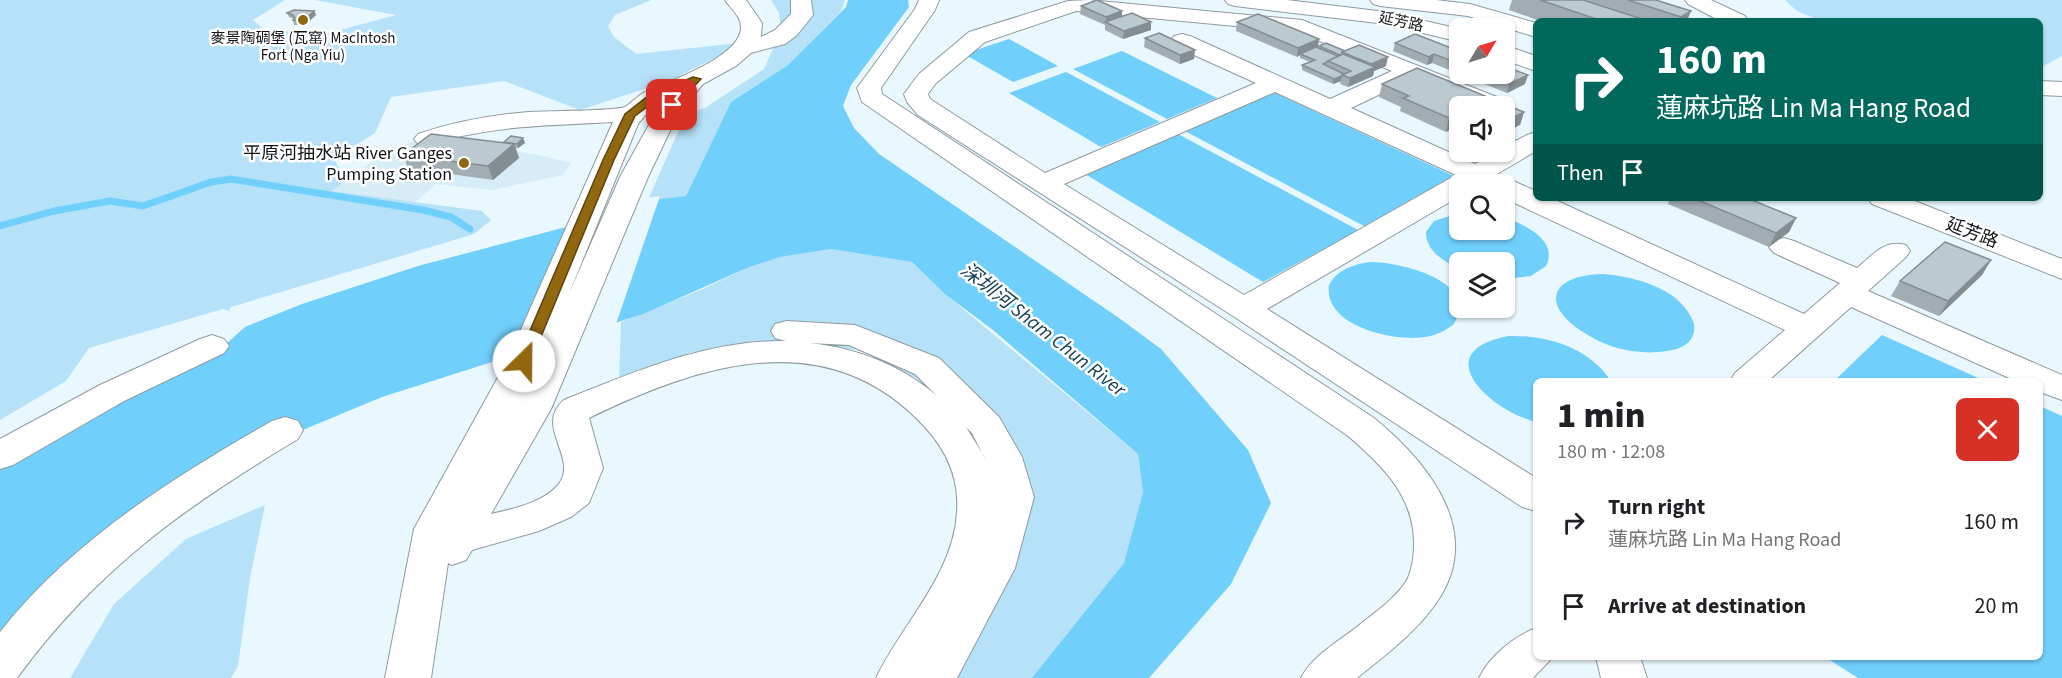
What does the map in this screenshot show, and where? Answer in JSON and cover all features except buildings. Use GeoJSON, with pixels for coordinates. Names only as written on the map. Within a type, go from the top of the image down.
{"type":"FeatureCollection","features":[{"type":"Feature","properties":{"kind":"street"},"geometry":{"type":"LineString","coordinates":[[408,678],[416,622],[444,572],[444,542],[533,409],[539,360],[597,189],[631,114],[651,98],[697,79],[743,47],[752,34],[752,26],[735,0]]}},
{"type":"Feature","properties":{"kind":"street"},"geometry":{"type":"LineString","coordinates":[[743,47],[771,44],[788,33],[802,15],[801,0]]}},
{"type":"Feature","properties":{"kind":"street"},"geometry":{"type":"LineString","coordinates":[[929,0],[925,10],[869,88],[871,97],[1361,427],[1390,451],[1412,476],[1428,502],[1436,539],[1432,569],[1418,596],[1324,678]]}},
{"type":"Feature","properties":{"kind":"street","name":"延芳路"},"geometry":{"type":"LineString","coordinates":[[1235,0],[1386,18],[1449,33]]}},
{"type":"Feature","properties":{"kind":"street"},"geometry":{"type":"LineString","coordinates":[[1380,0],[1481,4],[1533,29]]}},
{"type":"Feature","properties":{"kind":"street"},"geometry":{"type":"LineString","coordinates":[[1678,0],[1700,3],[1731,18]]}},
{"type":"Feature","properties":{"kind":"street"},"geometry":{"type":"LineString","coordinates":[[1490,174],[1519,118],[1302,26],[1075,5],[977,37],[927,79],[916,94],[919,102],[927,110],[1244,309],[1533,495]]}},
{"type":"Feature","properties":{"kind":"street"},"geometry":{"type":"LineString","coordinates":[[1182,41],[1476,174]]}},
{"type":"Feature","properties":{"kind":"street"},"geometry":{"type":"LineString","coordinates":[[1515,56],[1533,63]]}},
{"type":"Feature","properties":{"kind":"street"},"geometry":{"type":"LineString","coordinates":[[1331,108],[1411,71]]}},
{"type":"Feature","properties":{"kind":"street"},"geometry":{"type":"LineString","coordinates":[[539,360],[631,188],[637,171],[667,112],[697,79]]}},
{"type":"Feature","properties":{"kind":"street"},"geometry":{"type":"LineString","coordinates":[[1044,183],[1276,83]]}},
{"type":"Feature","properties":{"kind":"street"},"geometry":{"type":"LineString","coordinates":[[2043,88],[2062,89]]}},
{"type":"Feature","properties":{"kind":"street"},"geometry":{"type":"LineString","coordinates":[[427,139],[459,129],[492,124],[545,123],[631,114]]}},
{"type":"Feature","properties":{"kind":"street"},"geometry":{"type":"LineString","coordinates":[[1515,192],[1533,200]]}},
{"type":"Feature","properties":{"kind":"street"},"geometry":{"type":"LineString","coordinates":[[1244,309],[1449,199]]}},
{"type":"Feature","properties":{"kind":"street"},"geometry":{"type":"LineString","coordinates":[[1534,201],[1806,327]]}},
{"type":"Feature","properties":{"kind":"street","name":"延芳路"},"geometry":{"type":"LineString","coordinates":[[1890,201],[2062,270]]}},
{"type":"Feature","properties":{"kind":"street"},"geometry":{"type":"LineString","coordinates":[[1784,247],[1853,287],[2041,378]]}},
{"type":"Feature","properties":{"kind":"street"},"geometry":{"type":"LineString","coordinates":[[1750,378],[1895,251]]}},
{"type":"Feature","properties":{"kind":"street"},"geometry":{"type":"LineString","coordinates":[[614,380],[681,351],[756,332],[805,331],[855,335],[927,366],[986,426],[1003,457],[1015,497],[994,568],[934,678]]}},
{"type":"Feature","properties":{"kind":"street"},"geometry":{"type":"LineString","coordinates":[[0,456],[112,393],[212,346]]}},
{"type":"Feature","properties":{"kind":"street"},"geometry":{"type":"LineString","coordinates":[[444,542],[525,520],[556,507],[574,493],[584,468],[571,424],[571,414],[577,409],[668,372],[709,359],[752,352],[791,352],[849,361],[881,374],[907,391],[941,421],[960,445],[975,482],[978,512],[967,556],[899,678]]}},
{"type":"Feature","properties":{"kind":"street"},"geometry":{"type":"LineString","coordinates":[[2043,379],[2062,388]]}},
{"type":"Feature","properties":{"kind":"street"},"geometry":{"type":"LineString","coordinates":[[0,666],[68,583],[134,526],[224,464],[285,430]]}},
{"type":"Feature","properties":{"kind":"street"},"geometry":{"type":"LineString","coordinates":[[1502,678],[1533,650]]}},
{"type":"Feature","properties":{"kind":"street"},"geometry":{"type":"LineString","coordinates":[[1619,660],[1624,678]]}},
{"type":"Feature","properties":{"kind":"shaded area"},"geometry":{"type":"Polygon","coordinates":[[[0,0],[285,0],[253,20],[264,30],[325,34],[396,15],[315,0],[651,0],[615,15],[608,26],[614,37],[636,54],[739,43],[669,81],[580,110],[504,81],[391,97],[375,133],[334,159],[346,180],[332,191],[482,211],[491,220],[474,234],[231,307],[229,311],[223,309],[89,348],[66,381],[0,420],[0,0]]]}},
{"type":"Feature","properties":{"kind":"shaded area"},"geometry":{"type":"Polygon","coordinates":[[[771,0],[845,0],[841,11],[781,73],[731,102],[686,196],[647,202],[686,114],[705,108],[764,69],[781,30],[779,13],[771,0]]]}},
{"type":"Feature","properties":{"kind":"shaded area"},"geometry":{"type":"Polygon","coordinates":[[[1785,0],[2062,0],[2062,56],[2043,66],[2043,18],[1814,18],[1797,11],[1785,0]]]}},
{"type":"Feature","properties":{"kind":"shaded area"},"geometry":{"type":"Polygon","coordinates":[[[421,139],[534,154],[571,163],[563,175],[492,190],[436,184],[414,203],[331,191],[389,149],[421,139]]]}},
{"type":"Feature","properties":{"kind":"shaded area"},"geometry":{"type":"Polygon","coordinates":[[[831,249],[912,262],[946,295],[1138,454],[1143,492],[1124,563],[1034,678],[915,678],[990,487],[970,432],[916,378],[862,350],[755,342],[692,352],[619,383],[621,322],[703,289],[747,268],[780,257],[831,249]]]}},
{"type":"Feature","properties":{"kind":"shaded area"},"geometry":{"type":"Polygon","coordinates":[[[265,505],[250,578],[238,666],[231,678],[70,678],[114,604],[186,539],[265,505]]]}},
{"type":"Feature","properties":{"kind":"water","name":"深圳河 Sham Chun River"},"geometry":{"type":"Polygon","coordinates":[[[848,0],[908,0],[909,7],[851,85],[843,106],[854,128],[879,154],[1161,349],[1248,450],[1271,503],[1231,584],[1149,678],[1032,678],[1124,563],[1143,492],[1138,454],[993,330],[946,295],[912,262],[831,249],[780,257],[747,268],[643,314],[382,397],[293,434],[0,643],[0,465],[225,345],[245,327],[302,304],[418,266],[612,215],[626,203],[686,196],[731,102],[787,66],[846,7],[848,0]]]}},
{"type":"Feature","properties":{"kind":"water"},"geometry":{"type":"Polygon","coordinates":[[[1009,39],[1058,66],[1013,82],[964,54],[1009,39]]]}},
{"type":"Feature","properties":{"kind":"water"},"geometry":{"type":"Polygon","coordinates":[[[1122,51],[1217,98],[1167,119],[1073,69],[1122,51]]]}},
{"type":"Feature","properties":{"kind":"water"},"geometry":{"type":"Polygon","coordinates":[[[1066,72],[1160,122],[1101,147],[1009,93],[1066,72]]]}},
{"type":"Feature","properties":{"kind":"water"},"geometry":{"type":"Polygon","coordinates":[[[1275,93],[1450,174],[1449,179],[1364,226],[1185,131],[1275,93]]]}},
{"type":"Feature","properties":{"kind":"water"},"geometry":{"type":"Polygon","coordinates":[[[1178,134],[1358,230],[1263,282],[1085,174],[1178,134]]]}},
{"type":"Feature","properties":{"kind":"water"},"geometry":{"type":"Polygon","coordinates":[[[1449,216],[1449,240],[1515,240],[1515,222],[1530,229],[1544,241],[1549,257],[1546,266],[1531,276],[1515,278],[1515,252],[1449,252],[1449,264],[1436,255],[1429,245],[1426,232],[1434,221],[1449,216]]]}},
{"type":"Feature","properties":{"kind":"water"},"geometry":{"type":"Polygon","coordinates":[[[1370,262],[1383,263],[1433,276],[1449,288],[1449,318],[1456,318],[1454,324],[1436,334],[1411,338],[1379,334],[1349,321],[1337,311],[1330,299],[1329,285],[1337,275],[1357,265],[1370,262]]]}},
{"type":"Feature","properties":{"kind":"water"},"geometry":{"type":"Polygon","coordinates":[[[1604,274],[1653,285],[1675,298],[1693,322],[1694,330],[1691,339],[1681,347],[1663,352],[1631,351],[1604,343],[1573,324],[1562,314],[1557,304],[1557,294],[1561,286],[1585,276],[1604,274]]]}},
{"type":"Feature","properties":{"kind":"water"},"geometry":{"type":"Polygon","coordinates":[[[1882,335],[1978,378],[1837,378],[1882,335]]]}},
{"type":"Feature","properties":{"kind":"water"},"geometry":{"type":"Polygon","coordinates":[[[1509,336],[1553,341],[1579,352],[1591,360],[1609,378],[1533,378],[1533,421],[1500,406],[1474,380],[1469,367],[1472,354],[1484,344],[1509,336]]]}},
{"type":"Feature","properties":{"kind":"water"},"geometry":{"type":"Polygon","coordinates":[[[2043,407],[2062,416],[2062,678],[1858,678],[1830,660],[2043,660],[2043,407]]]}},
{"type":"Feature","properties":{"kind":"pier"},"geometry":{"type":"Polygon","coordinates":[[[660,196],[615,327],[506,362],[568,223],[611,212],[625,200],[660,196]]]}},
{"type":"Feature","properties":{"kind":"waterway"},"geometry":{"type":"LineString","coordinates":[[0,226],[54,211],[110,201],[143,206],[211,182],[231,179],[423,210],[451,217],[470,229]]}},
{"type":"Feature","properties":{"kind":"place","name":"麥景陶碉堡 (瓦窰) MacIntosh Fort (Nga Yiu)"},"geometry":{"type":"Point","coordinates":[303,20]}},
{"type":"Feature","properties":{"kind":"place","name":"平原河抽水站 River Ganges Pumping Station"},"geometry":{"type":"Point","coordinates":[464,163]}},
{"type":"Feature","properties":{"kind":"route"},"geometry":{"type":"LineString","coordinates":[[524,361],[609,160],[631,114],[651,98],[697,79],[672,105]]}}]}
